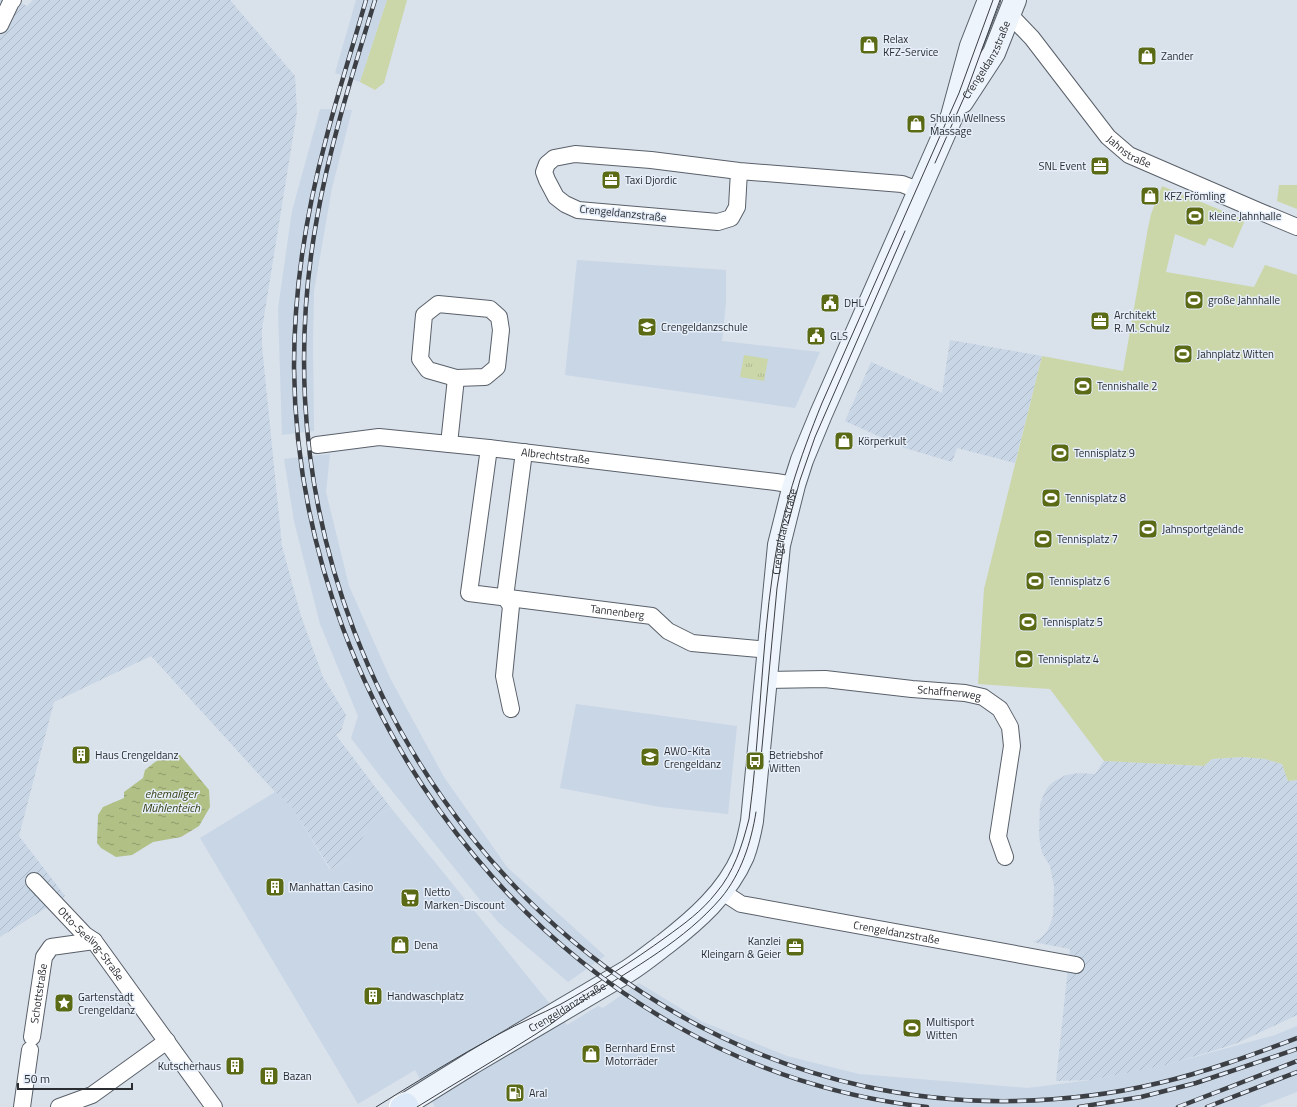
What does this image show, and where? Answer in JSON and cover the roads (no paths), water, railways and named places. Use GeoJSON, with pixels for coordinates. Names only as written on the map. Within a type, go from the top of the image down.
{"type":"FeatureCollection","features":[{"type":"Feature","properties":{"kind":"main road","name":"Crengeldanzstraße"},"geometry":{"type":"LineString","coordinates":[[405,1106],[472,1063],[635,966],[691,924],[715,899],[743,856],[752,821],[779,545],[794,485],[802,460],[821,414],[952,116],[971,46],[989,0]]}},
{"type":"Feature","properties":{"kind":"main road","name":"Crengeldanzstraße"},"geometry":{"type":"LineString","coordinates":[[952,116],[994,53],[1007,5]]}},
{"type":"Feature","properties":{"kind":"street"},"geometry":{"type":"LineString","coordinates":[[0,25],[13,0]]}},
{"type":"Feature","properties":{"kind":"street","name":"Jahnstraße"},"geometry":{"type":"LineString","coordinates":[[1007,5],[1108,137],[1129,155],[1297,227]]}},
{"type":"Feature","properties":{"kind":"street","name":"Crengeldanzstraße"},"geometry":{"type":"LineString","coordinates":[[739,171],[737,207],[731,218],[718,222],[578,210],[565,204],[556,197],[546,180],[544,172],[547,164],[554,158],[575,154],[651,160],[739,171],[902,184],[920,191]]}},
{"type":"Feature","properties":{"kind":"street"},"geometry":{"type":"LineString","coordinates":[[438,304],[490,310],[499,318],[501,330],[497,367],[485,377],[456,378],[428,370],[420,358],[424,315],[438,304]]}},
{"type":"Feature","properties":{"kind":"street"},"geometry":{"type":"LineString","coordinates":[[449,444],[456,378]]}},
{"type":"Feature","properties":{"kind":"street","name":"Albrechtstraße"},"geometry":{"type":"LineString","coordinates":[[317,445],[379,437],[524,452],[794,485]]}},
{"type":"Feature","properties":{"kind":"street","name":"Tannenberg"},"geometry":{"type":"LineString","coordinates":[[489,448],[469,592],[505,598],[652,616],[668,632],[692,643],[769,650]]}},
{"type":"Feature","properties":{"kind":"street"},"geometry":{"type":"LineString","coordinates":[[511,709],[504,676],[511,606],[505,598],[524,452]]}},
{"type":"Feature","properties":{"kind":"street","name":"Schaffnerweg"},"geometry":{"type":"LineString","coordinates":[[766,680],[825,679],[983,696],[1000,709],[1010,727],[1012,746],[998,838],[1005,857]]}},
{"type":"Feature","properties":{"kind":"street","name":"Otto-Seeling-Straße"},"geometry":{"type":"LineString","coordinates":[[34,881],[85,935],[94,941],[168,1041],[214,1107]]}},
{"type":"Feature","properties":{"kind":"street","name":"Crengeldanzstraße"},"geometry":{"type":"LineString","coordinates":[[721,891],[741,904],[1076,965]]}},
{"type":"Feature","properties":{"kind":"street","name":"Schottstraße"},"geometry":{"type":"LineString","coordinates":[[22,1107],[44,957],[51,947],[94,941]]}},
{"type":"Feature","properties":{"kind":"street"},"geometry":{"type":"LineString","coordinates":[[59,1107],[92,1095],[168,1041]]}},
{"type":"Feature","properties":{"kind":"water","name":"ehemaliger Mühlenteich"},"geometry":{"type":"Polygon","coordinates":[[[180,755],[209,790],[210,807],[199,826],[181,837],[153,842],[132,855],[116,857],[101,848],[97,843],[98,815],[103,807],[124,798],[124,792],[143,778],[145,770],[155,762],[164,757],[180,755]]]}},
{"type":"Feature","properties":{"kind":"tram line"},"geometry":{"type":"LineString","coordinates":[[376,1107],[421,1079],[507,1030],[561,1004],[628,963],[666,937],[705,906],[728,876],[740,849],[749,819],[773,571],[776,549],[792,486],[822,403],[959,93],[993,0]]}},
{"type":"Feature","properties":{"kind":"tram line"},"geometry":{"type":"LineString","coordinates":[[935,163],[966,93],[1000,0]]}},
{"type":"Feature","properties":{"kind":"tram line"},"geometry":{"type":"LineString","coordinates":[[788,524],[800,480],[815,437],[905,231]]}},
{"type":"Feature","properties":{"kind":"tram line"},"geometry":{"type":"LineString","coordinates":[[761,758],[777,588],[784,544]]}},
{"type":"Feature","properties":{"kind":"tram line"},"geometry":{"type":"LineString","coordinates":[[417,1107],[543,1030],[588,997],[641,964],[692,927],[721,898],[734,879],[748,847],[756,812]]}},
{"type":"Feature","properties":{"kind":"railway"},"geometry":{"type":"LineString","coordinates":[[366,0],[331,121],[307,223],[302,252],[296,309],[294,367],[307,500],[343,628],[399,748],[475,856],[567,950],[675,1025],[795,1078],[927,1107]]}},
{"type":"Feature","properties":{"kind":"railway"},"geometry":{"type":"LineString","coordinates":[[375,0],[335,135],[317,218],[310,263],[306,308],[304,353],[305,399],[321,517],[354,631],[405,738],[471,836],[551,922],[644,994],[748,1049],[863,1086],[920,1096],[958,1100],[1016,1101],[1070,1098],[1142,1087],[1177,1079],[1229,1063],[1297,1038]]}},
{"type":"Feature","properties":{"kind":"railway"},"geometry":{"type":"LineString","coordinates":[[1079,1107],[1141,1097],[1196,1083],[1297,1049]]}},
{"type":"Feature","properties":{"kind":"railway"},"geometry":{"type":"LineString","coordinates":[[1178,1107],[1297,1061]]}},
{"type":"Feature","properties":{"kind":"railway"},"geometry":{"type":"LineString","coordinates":[[1207,1107],[1297,1072]]}},
{"type":"Feature","properties":{"kind":"place","name":"Relax KFZ-Service"},"geometry":{"type":"Point","coordinates":[869,45]}},
{"type":"Feature","properties":{"kind":"place","name":"Zander"},"geometry":{"type":"Point","coordinates":[1147,56]}},
{"type":"Feature","properties":{"kind":"place","name":"Shuxin Wellness Massage"},"geometry":{"type":"Point","coordinates":[916,124]}},
{"type":"Feature","properties":{"kind":"place","name":"SNL Event"},"geometry":{"type":"Point","coordinates":[1100,166]}},
{"type":"Feature","properties":{"kind":"place","name":"Taxi Djordic"},"geometry":{"type":"Point","coordinates":[611,180]}},
{"type":"Feature","properties":{"kind":"place","name":"KFZ Frömling"},"geometry":{"type":"Point","coordinates":[1150,196]}},
{"type":"Feature","properties":{"kind":"place","name":"kleine Jahnhalle"},"geometry":{"type":"Point","coordinates":[1195,216]}},
{"type":"Feature","properties":{"kind":"place","name":"große Jahnhalle"},"geometry":{"type":"Point","coordinates":[1194,300]}},
{"type":"Feature","properties":{"kind":"place","name":"DHL"},"geometry":{"type":"Point","coordinates":[830,303]}},
{"type":"Feature","properties":{"kind":"place","name":"Architekt R. M. Schulz"},"geometry":{"type":"Point","coordinates":[1100,321]}},
{"type":"Feature","properties":{"kind":"place","name":"Crengeldanzschule"},"geometry":{"type":"Point","coordinates":[647,327]}},
{"type":"Feature","properties":{"kind":"place","name":"GLS"},"geometry":{"type":"Point","coordinates":[816,336]}},
{"type":"Feature","properties":{"kind":"place","name":"Jahnplatz Witten"},"geometry":{"type":"Point","coordinates":[1183,354]}},
{"type":"Feature","properties":{"kind":"place","name":"Tennishalle 2"},"geometry":{"type":"Point","coordinates":[1083,386]}},
{"type":"Feature","properties":{"kind":"place","name":"Körperkult"},"geometry":{"type":"Point","coordinates":[844,441]}},
{"type":"Feature","properties":{"kind":"place","name":"Tennisplatz 9"},"geometry":{"type":"Point","coordinates":[1060,453]}},
{"type":"Feature","properties":{"kind":"place","name":"Tennisplatz 8"},"geometry":{"type":"Point","coordinates":[1051,498]}},
{"type":"Feature","properties":{"kind":"place","name":"Jahnsportgelände"},"geometry":{"type":"Point","coordinates":[1148,529]}},
{"type":"Feature","properties":{"kind":"place","name":"Tennisplatz 7"},"geometry":{"type":"Point","coordinates":[1043,539]}},
{"type":"Feature","properties":{"kind":"place","name":"Tennisplatz 6"},"geometry":{"type":"Point","coordinates":[1035,581]}},
{"type":"Feature","properties":{"kind":"place","name":"Tennisplatz 5"},"geometry":{"type":"Point","coordinates":[1028,622]}},
{"type":"Feature","properties":{"kind":"place","name":"Tennisplatz 4"},"geometry":{"type":"Point","coordinates":[1024,659]}},
{"type":"Feature","properties":{"kind":"place","name":"Haus Crengeldanz"},"geometry":{"type":"Point","coordinates":[81,755]}},
{"type":"Feature","properties":{"kind":"place","name":"AWO-Kita Crengeldanz"},"geometry":{"type":"Point","coordinates":[650,757]}},
{"type":"Feature","properties":{"kind":"place","name":"Betriebshof Witten"},"geometry":{"type":"Point","coordinates":[755,761]}},
{"type":"Feature","properties":{"kind":"place","name":"Manhattan Casino"},"geometry":{"type":"Point","coordinates":[275,887]}},
{"type":"Feature","properties":{"kind":"place","name":"Netto Marken-Discount"},"geometry":{"type":"Point","coordinates":[410,898]}},
{"type":"Feature","properties":{"kind":"place","name":"Dena"},"geometry":{"type":"Point","coordinates":[400,945]}},
{"type":"Feature","properties":{"kind":"place","name":"Kanzlei Kleingarn & Geier"},"geometry":{"type":"Point","coordinates":[795,947]}},
{"type":"Feature","properties":{"kind":"place","name":"Handwaschplatz"},"geometry":{"type":"Point","coordinates":[373,996]}},
{"type":"Feature","properties":{"kind":"place","name":"Gartenstadt Crengeldanz"},"geometry":{"type":"Point","coordinates":[64,1003]}},
{"type":"Feature","properties":{"kind":"place","name":"Multisport Witten"},"geometry":{"type":"Point","coordinates":[912,1028]}},
{"type":"Feature","properties":{"kind":"place","name":"Bernhard Ernst Motorräder"},"geometry":{"type":"Point","coordinates":[591,1054]}},
{"type":"Feature","properties":{"kind":"place","name":"Kutscherhaus"},"geometry":{"type":"Point","coordinates":[235,1066]}},
{"type":"Feature","properties":{"kind":"place","name":"Bazan"},"geometry":{"type":"Point","coordinates":[269,1076]}},
{"type":"Feature","properties":{"kind":"place","name":"Aral"},"geometry":{"type":"Point","coordinates":[515,1093]}}]}
